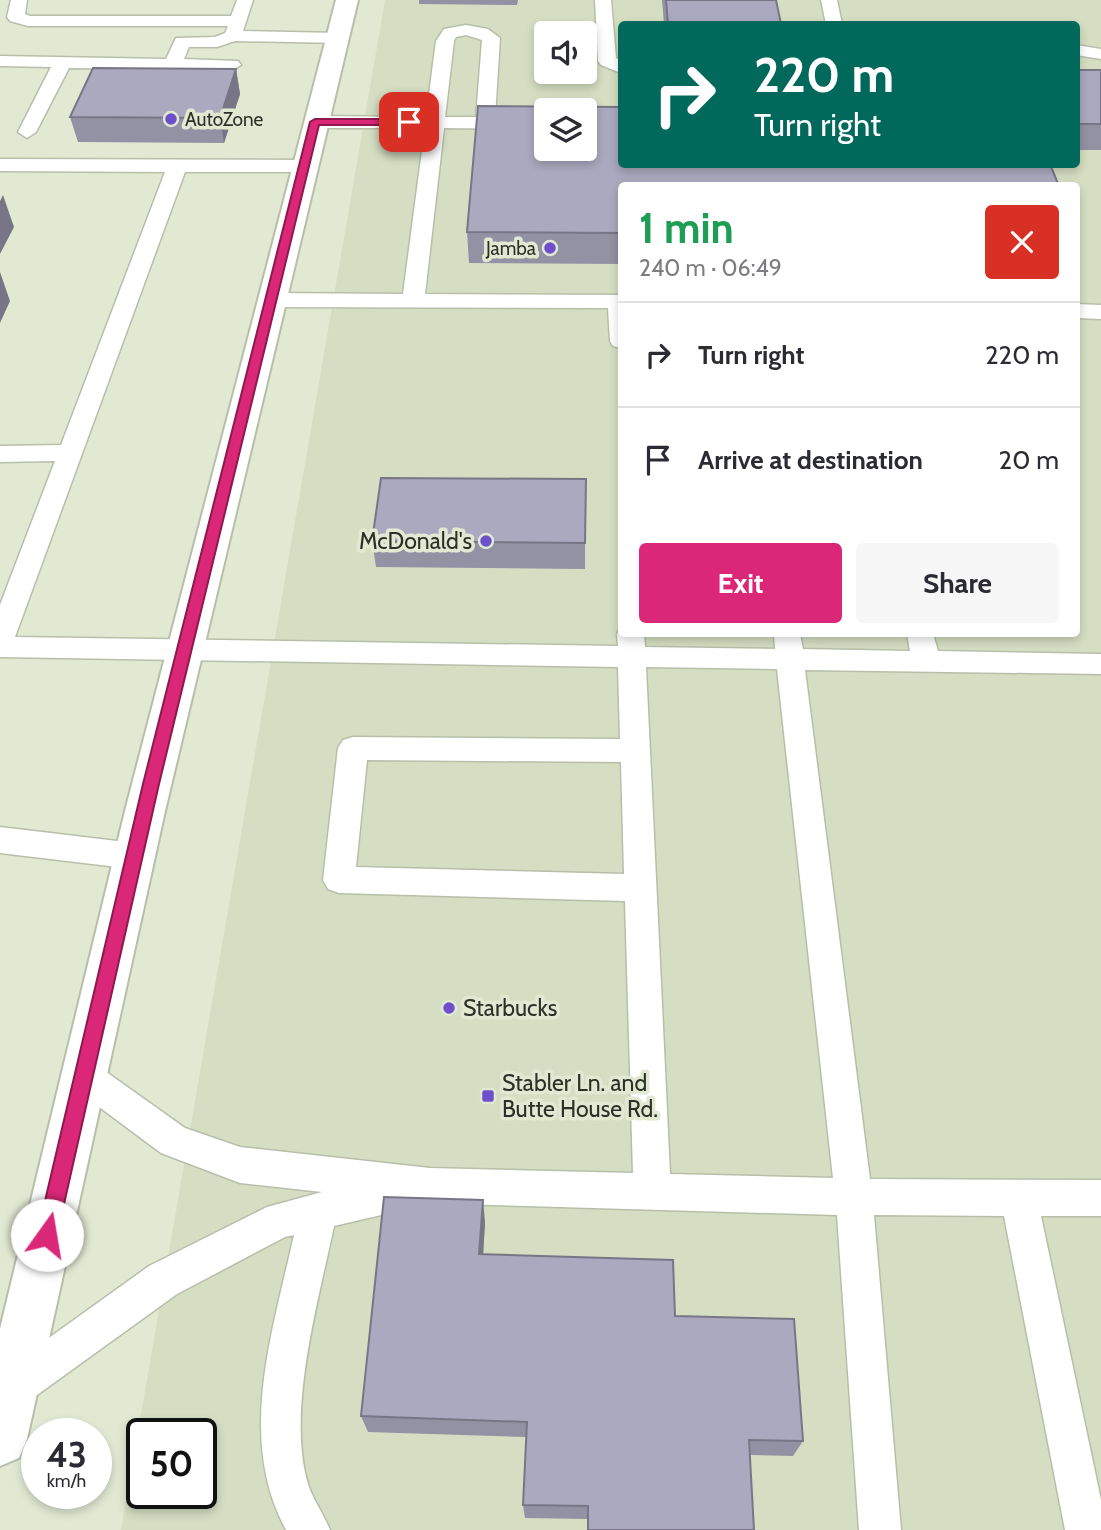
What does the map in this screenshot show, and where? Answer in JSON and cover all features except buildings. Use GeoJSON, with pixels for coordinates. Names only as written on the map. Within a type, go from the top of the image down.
{"type":"FeatureCollection","features":[{"type":"Feature","properties":{"kind":"main road"},"geometry":{"type":"LineString","coordinates":[[0,1439],[134,856],[347,0]]}},
{"type":"Feature","properties":{"kind":"lane"},"geometry":{"type":"LineString","coordinates":[[19,0],[16,17],[28,21],[239,17]]}},
{"type":"Feature","properties":{"kind":"lane"},"geometry":{"type":"LineString","coordinates":[[603,0],[607,61],[618,66]]}},
{"type":"Feature","properties":{"kind":"lane"},"geometry":{"type":"LineString","coordinates":[[830,0],[834,21]]}},
{"type":"Feature","properties":{"kind":"lane"},"geometry":{"type":"LineString","coordinates":[[50,6],[62,10],[239,17],[339,38]]}},
{"type":"Feature","properties":{"kind":"lane"},"geometry":{"type":"LineString","coordinates":[[173,64],[182,42],[217,42],[239,17]]}},
{"type":"Feature","properties":{"kind":"lane"},"geometry":{"type":"LineString","coordinates":[[413,300],[444,41],[450,33],[459,30],[486,32],[491,38],[485,123]]}},
{"type":"Feature","properties":{"kind":"lane"},"geometry":{"type":"LineString","coordinates":[[1080,51],[1101,54]]}},
{"type":"Feature","properties":{"kind":"lane"},"geometry":{"type":"LineString","coordinates":[[0,61],[233,65]]}},
{"type":"Feature","properties":{"kind":"lane"},"geometry":{"type":"LineString","coordinates":[[27,132],[63,61]]}},
{"type":"Feature","properties":{"kind":"lane"},"geometry":{"type":"LineString","coordinates":[[315,122],[534,123]]}},
{"type":"Feature","properties":{"kind":"lane"},"geometry":{"type":"LineString","coordinates":[[0,165],[304,166]]}},
{"type":"Feature","properties":{"kind":"lane"},"geometry":{"type":"LineString","coordinates":[[0,641],[177,166]]}},
{"type":"Feature","properties":{"kind":"lane"},"geometry":{"type":"LineString","coordinates":[[271,300],[618,301]]}},
{"type":"Feature","properties":{"kind":"lane"},"geometry":{"type":"LineString","coordinates":[[1080,311],[1101,312]]}},
{"type":"Feature","properties":{"kind":"lane"},"geometry":{"type":"LineString","coordinates":[[0,454],[70,453]]}},
{"type":"Feature","properties":{"kind":"lane"},"geometry":{"type":"LineString","coordinates":[[921,637],[926,661]]}},
{"type":"Feature","properties":{"kind":"lane"},"geometry":{"type":"LineString","coordinates":[[632,645],[652,1192]]}},
{"type":"Feature","properties":{"kind":"lane"},"geometry":{"type":"LineString","coordinates":[[0,647],[184,650],[789,646],[926,661],[1101,664]]}},
{"type":"Feature","properties":{"kind":"lane"},"geometry":{"type":"LineString","coordinates":[[789,646],[854,1197],[880,1530]]}},
{"type":"Feature","properties":{"kind":"lane"},"geometry":{"type":"LineString","coordinates":[[635,751],[353,748],[339,880],[641,888]]}},
{"type":"Feature","properties":{"kind":"lane"},"geometry":{"type":"LineString","coordinates":[[0,841],[134,856]]}},
{"type":"Feature","properties":{"kind":"lane"},"geometry":{"type":"LineString","coordinates":[[83,1075],[174,1141],[240,1165],[430,1186],[854,1197],[1101,1198]]}},
{"type":"Feature","properties":{"kind":"lane"},"geometry":{"type":"LineString","coordinates":[[12,1389],[163,1280],[280,1220],[430,1186]]}},
{"type":"Feature","properties":{"kind":"lane"},"geometry":{"type":"LineString","coordinates":[[1018,1198],[1086,1530]]}},
{"type":"Feature","properties":{"kind":"lane"},"geometry":{"type":"LineString","coordinates":[[309,1530],[288,1487],[281,1431],[286,1370],[318,1212]]}},
{"type":"Feature","properties":{"kind":"shaded area"},"geometry":{"type":"Polygon","coordinates":[[[385,0],[1101,0],[1101,1530],[121,1530],[126,1501],[126,1509],[217,1509],[217,1418],[140,1418],[385,0]]]}},
{"type":"Feature","properties":{"kind":"place","name":"AutoZone"},"geometry":{"type":"Point","coordinates":[171,119]}},
{"type":"Feature","properties":{"kind":"place","name":"Jamba"},"geometry":{"type":"Point","coordinates":[550,248]}},
{"type":"Feature","properties":{"kind":"place","name":"McDonald's"},"geometry":{"type":"Point","coordinates":[486,541]}},
{"type":"Feature","properties":{"kind":"place","name":"Starbucks"},"geometry":{"type":"Point","coordinates":[449,1008]}},
{"type":"Feature","properties":{"kind":"place","name":"Stabler Ln. and Butte House Rd."},"geometry":{"type":"Point","coordinates":[488,1096]}},
{"type":"Feature","properties":{"kind":"route"},"geometry":{"type":"LineString","coordinates":[[47,1235],[151,784],[315,122],[409,122]]}}]}
